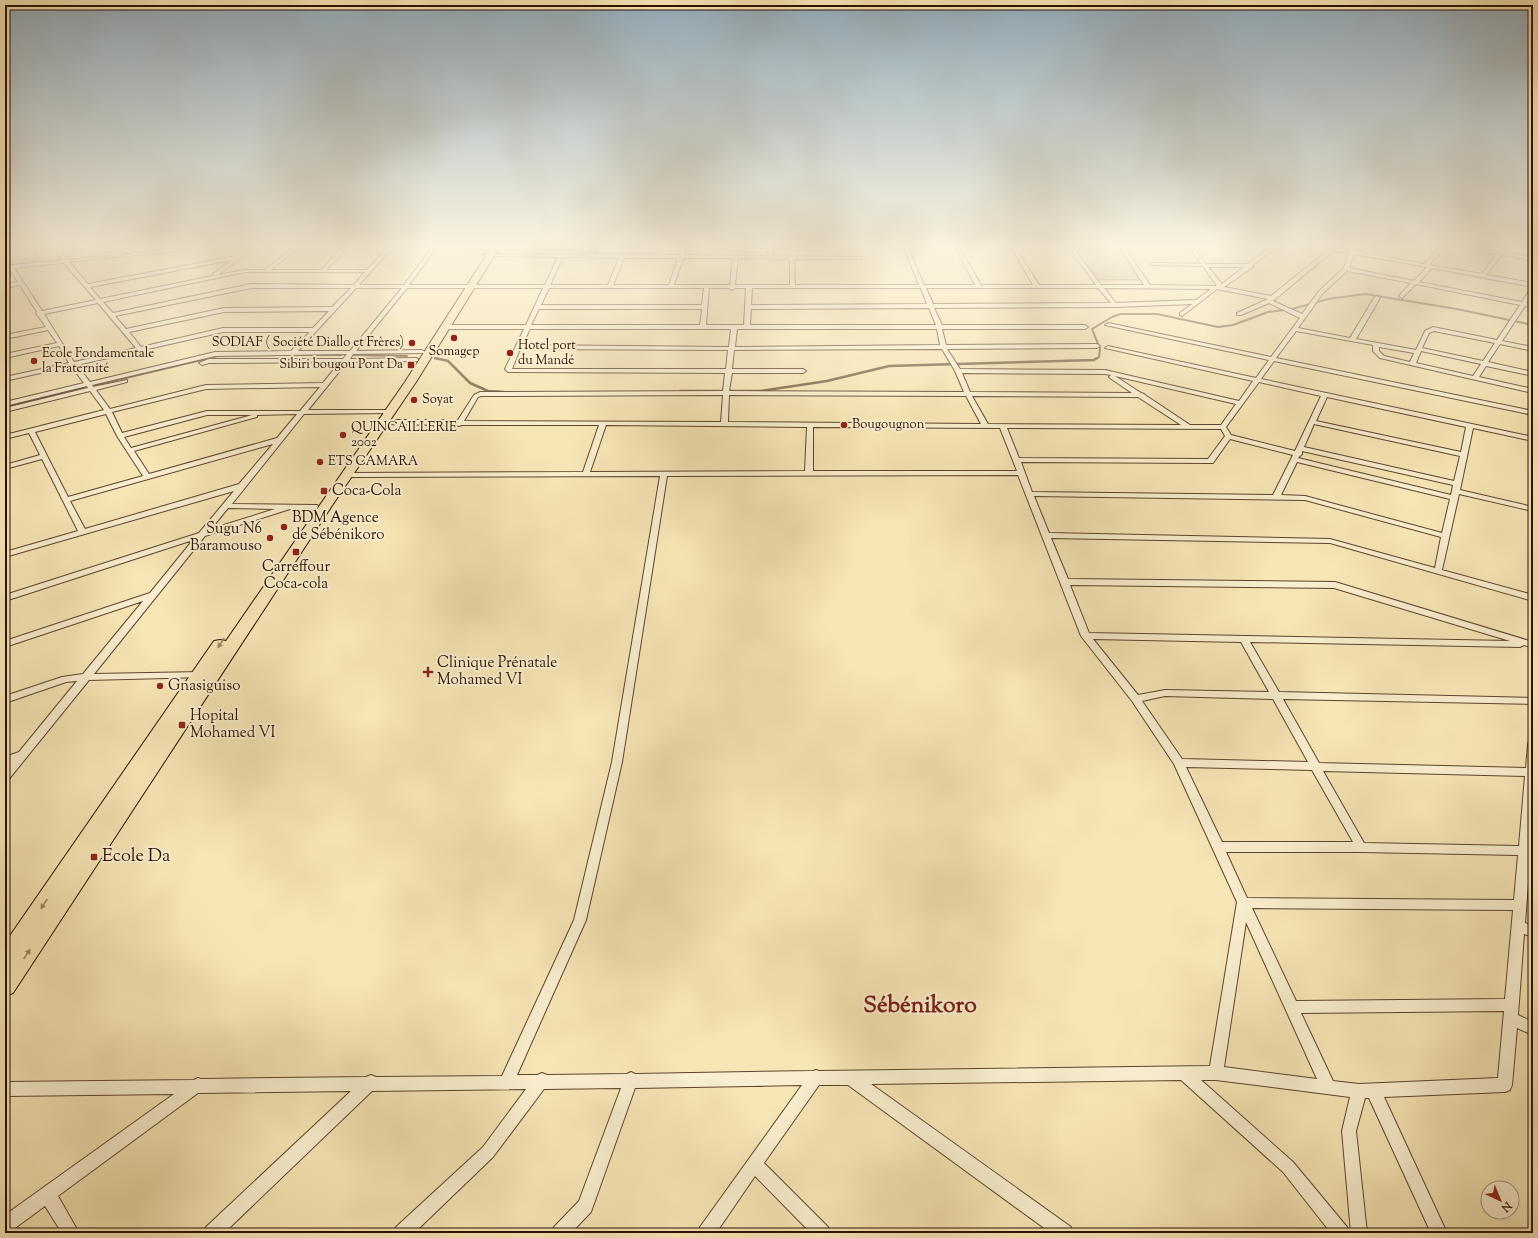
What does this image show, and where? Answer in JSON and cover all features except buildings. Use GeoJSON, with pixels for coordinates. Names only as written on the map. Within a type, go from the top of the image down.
{"type":"FeatureCollection","features":[{"type":"Feature","properties":{"kind":"highway"},"geometry":{"type":"LineString","coordinates":[[5,962],[346,475],[419,356],[455,303]]}},
{"type":"Feature","properties":{"kind":"highway"},"geometry":{"type":"LineString","coordinates":[[5,986],[314,507],[381,417],[444,327],[457,303]]}},
{"type":"Feature","properties":{"kind":"street"},"geometry":{"type":"LineString","coordinates":[[33,303],[73,364],[109,412],[120,436],[148,477]]}},
{"type":"Feature","properties":{"kind":"street"},"geometry":{"type":"LineString","coordinates":[[39,312],[86,303]]}},
{"type":"Feature","properties":{"kind":"street"},"geometry":{"type":"LineString","coordinates":[[102,303],[140,349]]}},
{"type":"Feature","properties":{"kind":"street"},"geometry":{"type":"LineString","coordinates":[[113,316],[174,303]]}},
{"type":"Feature","properties":{"kind":"street"},"geometry":{"type":"LineString","coordinates":[[293,353],[338,303]]}},
{"type":"Feature","properties":{"kind":"street"},"geometry":{"type":"LineString","coordinates":[[5,776],[392,303]]}},
{"type":"Feature","properties":{"kind":"street"},"geometry":{"type":"LineString","coordinates":[[538,303],[508,369],[510,371],[803,371]]}},
{"type":"Feature","properties":{"kind":"street"},"geometry":{"type":"LineString","coordinates":[[704,327],[706,303]]}},
{"type":"Feature","properties":{"kind":"street"},"geometry":{"type":"LineString","coordinates":[[747,327],[748,303]]}},
{"type":"Feature","properties":{"kind":"street"},"geometry":{"type":"LineString","coordinates":[[930,303],[939,326],[944,348],[958,371],[968,394],[986,426]]}},
{"type":"Feature","properties":{"kind":"street"},"geometry":{"type":"LineString","coordinates":[[748,307],[1115,305],[1175,303]]}},
{"type":"Feature","properties":{"kind":"street"},"geometry":{"type":"LineString","coordinates":[[1182,314],[1195,303]]}},
{"type":"Feature","properties":{"kind":"street"},"geometry":{"type":"LineString","coordinates":[[1239,314],[1264,303]]}},
{"type":"Feature","properties":{"kind":"street"},"geometry":{"type":"LineString","coordinates":[[1276,303],[1304,317]]}},
{"type":"Feature","properties":{"kind":"street"},"geometry":{"type":"LineString","coordinates":[[1223,427],[1314,303]]}},
{"type":"Feature","properties":{"kind":"street"},"geometry":{"type":"LineString","coordinates":[[1352,340],[1374,303]]}},
{"type":"Feature","properties":{"kind":"street"},"geometry":{"type":"LineString","coordinates":[[1517,303],[1533,306]]}},
{"type":"Feature","properties":{"kind":"street"},"geometry":{"type":"LineString","coordinates":[[1476,378],[1523,304]]}},
{"type":"Feature","properties":{"kind":"street"},"geometry":{"type":"LineString","coordinates":[[536,307],[706,307]]}},
{"type":"Feature","properties":{"kind":"street"},"geometry":{"type":"LineString","coordinates":[[126,331],[224,310],[332,309]]}},
{"type":"Feature","properties":{"kind":"street"},"geometry":{"type":"LineString","coordinates":[[1108,325],[1533,413]]}},
{"type":"Feature","properties":{"kind":"street"},"geometry":{"type":"LineString","coordinates":[[444,327],[1085,327]]}},
{"type":"Feature","properties":{"kind":"street"},"geometry":{"type":"LineString","coordinates":[[724,425],[726,393],[734,327]]}},
{"type":"Feature","properties":{"kind":"street"},"geometry":{"type":"LineString","coordinates":[[5,337],[49,328]]}},
{"type":"Feature","properties":{"kind":"street"},"geometry":{"type":"LineString","coordinates":[[1295,329],[1352,340],[1418,350],[1533,374]]}},
{"type":"Feature","properties":{"kind":"street"},"geometry":{"type":"LineString","coordinates":[[1412,364],[1427,332],[1433,329],[1533,349]]}},
{"type":"Feature","properties":{"kind":"street"},"geometry":{"type":"LineString","coordinates":[[5,379],[223,330],[314,330]]}},
{"type":"Feature","properties":{"kind":"street"},"geometry":{"type":"LineString","coordinates":[[5,356],[60,344]]}},
{"type":"Feature","properties":{"kind":"street"},"geometry":{"type":"LineString","coordinates":[[1376,344],[1378,355],[1533,391]]}},
{"type":"Feature","properties":{"kind":"street"},"geometry":{"type":"LineString","coordinates":[[519,347],[731,349],[1097,346]]}},
{"type":"Feature","properties":{"kind":"street"},"geometry":{"type":"LineString","coordinates":[[1108,348],[1533,439]]}},
{"type":"Feature","properties":{"kind":"street"},"geometry":{"type":"LineString","coordinates":[[5,410],[214,354],[352,352],[419,356]]}},
{"type":"Feature","properties":{"kind":"street"},"geometry":{"type":"LineString","coordinates":[[5,404],[210,361],[345,360],[419,356]]}},
{"type":"Feature","properties":{"kind":"street"},"geometry":{"type":"LineString","coordinates":[[958,371],[1105,372],[1240,403]]}},
{"type":"Feature","properties":{"kind":"street"},"geometry":{"type":"LineString","coordinates":[[1105,372],[1189,427]]}},
{"type":"Feature","properties":{"kind":"street"},"geometry":{"type":"LineString","coordinates":[[5,437],[206,387],[325,385]]}},
{"type":"Feature","properties":{"kind":"street"},"geometry":{"type":"LineString","coordinates":[[459,424],[476,396],[480,394],[726,393],[1142,395]]}},
{"type":"Feature","properties":{"kind":"street"},"geometry":{"type":"LineString","coordinates":[[1276,497],[1298,454],[1325,395]]}},
{"type":"Feature","properties":{"kind":"street"},"geometry":{"type":"LineString","coordinates":[[120,436],[207,413],[301,413],[381,417],[459,424],[1223,427]]}},
{"type":"Feature","properties":{"kind":"street"},"geometry":{"type":"LineString","coordinates":[[130,450],[266,413]]}},
{"type":"Feature","properties":{"kind":"street"},"geometry":{"type":"LineString","coordinates":[[1312,422],[1464,455]]}},
{"type":"Feature","properties":{"kind":"street"},"geometry":{"type":"LineString","coordinates":[[586,474],[603,424]]}},
{"type":"Feature","properties":{"kind":"street"},"geometry":{"type":"LineString","coordinates":[[809,474],[810,426]]}},
{"type":"Feature","properties":{"kind":"street"},"geometry":{"type":"LineString","coordinates":[[1002,426],[1086,636],[1136,699],[1179,763],[1330,1088]]}},
{"type":"Feature","properties":{"kind":"street"},"geometry":{"type":"LineString","coordinates":[[1438,571],[1470,426]]}},
{"type":"Feature","properties":{"kind":"street"},"geometry":{"type":"LineString","coordinates":[[1223,427],[1228,436],[1298,454],[1533,509]]}},
{"type":"Feature","properties":{"kind":"street"},"geometry":{"type":"LineString","coordinates":[[31,431],[82,532]]}},
{"type":"Feature","properties":{"kind":"street"},"geometry":{"type":"LineString","coordinates":[[1016,460],[1210,461],[1228,436]]}},
{"type":"Feature","properties":{"kind":"street"},"geometry":{"type":"LineString","coordinates":[[66,500],[279,440]]}},
{"type":"Feature","properties":{"kind":"street"},"geometry":{"type":"LineString","coordinates":[[1298,454],[1455,491]]}},
{"type":"Feature","properties":{"kind":"street"},"geometry":{"type":"LineString","coordinates":[[5,467],[44,456]]}},
{"type":"Feature","properties":{"kind":"street"},"geometry":{"type":"LineString","coordinates":[[506,1083],[580,920],[617,762],[664,474]]}},
{"type":"Feature","properties":{"kind":"street"},"geometry":{"type":"LineString","coordinates":[[346,475],[1021,474]]}},
{"type":"Feature","properties":{"kind":"street"},"geometry":{"type":"LineString","coordinates":[[5,555],[242,486]]}},
{"type":"Feature","properties":{"kind":"street"},"geometry":{"type":"LineString","coordinates":[[1030,494],[1305,498],[1446,536]]}},
{"type":"Feature","properties":{"kind":"street"},"geometry":{"type":"LineString","coordinates":[[225,506],[314,507]]}},
{"type":"Feature","properties":{"kind":"street"},"geometry":{"type":"LineString","coordinates":[[5,598],[289,507]]}},
{"type":"Feature","properties":{"kind":"street"},"geometry":{"type":"LineString","coordinates":[[1046,535],[1330,541],[1533,598]]}},
{"type":"Feature","properties":{"kind":"street"},"geometry":{"type":"LineString","coordinates":[[1064,582],[1335,585],[1532,645]]}},
{"type":"Feature","properties":{"kind":"street"},"geometry":{"type":"LineString","coordinates":[[5,644],[153,594]]}},
{"type":"Feature","properties":{"kind":"street"},"geometry":{"type":"LineString","coordinates":[[1086,636],[1532,645]]}},
{"type":"Feature","properties":{"kind":"street"},"geometry":{"type":"LineString","coordinates":[[1244,639],[1360,847]]}},
{"type":"Feature","properties":{"kind":"street"},"geometry":{"type":"LineString","coordinates":[[5,700],[65,679],[86,677],[206,675]]}},
{"type":"Feature","properties":{"kind":"street"},"geometry":{"type":"LineString","coordinates":[[1136,699],[1166,693],[1533,701]]}},
{"type":"Feature","properties":{"kind":"street"},"geometry":{"type":"LineString","coordinates":[[5,1088],[371,1082],[506,1083],[542,1080],[1183,1073],[1216,1073],[1367,1092],[1505,1085],[1520,905],[1529,853],[1533,744]]}},
{"type":"Feature","properties":{"kind":"street"},"geometry":{"type":"LineString","coordinates":[[5,761],[22,754]]}},
{"type":"Feature","properties":{"kind":"street"},"geometry":{"type":"LineString","coordinates":[[1179,763],[1315,766],[1531,777]]}},
{"type":"Feature","properties":{"kind":"street"},"geometry":{"type":"LineString","coordinates":[[1218,847],[1360,847],[1529,853]]}},
{"type":"Feature","properties":{"kind":"street"},"geometry":{"type":"LineString","coordinates":[[1243,903],[1520,905]]}},
{"type":"Feature","properties":{"kind":"street"},"geometry":{"type":"LineString","coordinates":[[1216,1073],[1243,903]]}},
{"type":"Feature","properties":{"kind":"street"},"geometry":{"type":"LineString","coordinates":[[1518,926],[1533,932]]}},
{"type":"Feature","properties":{"kind":"street"},"geometry":{"type":"LineString","coordinates":[[1292,1007],[1511,1012],[1533,1029]]}},
{"type":"Feature","properties":{"kind":"street"},"geometry":{"type":"LineString","coordinates":[[1183,1073],[1288,1167],[1341,1233]]}},
{"type":"Feature","properties":{"kind":"street"},"geometry":{"type":"LineString","coordinates":[[706,1233],[816,1077]]}},
{"type":"Feature","properties":{"kind":"street"},"geometry":{"type":"LineString","coordinates":[[849,1077],[1065,1233]]}},
{"type":"Feature","properties":{"kind":"street"},"geometry":{"type":"LineString","coordinates":[[560,1233],[585,1206],[631,1079]]}},
{"type":"Feature","properties":{"kind":"street"},"geometry":{"type":"LineString","coordinates":[[402,1233],[488,1152],[542,1080]]}},
{"type":"Feature","properties":{"kind":"street"},"geometry":{"type":"LineString","coordinates":[[212,1233],[371,1082]]}},
{"type":"Feature","properties":{"kind":"street"},"geometry":{"type":"LineString","coordinates":[[5,1225],[198,1085]]}},
{"type":"Feature","properties":{"kind":"street"},"geometry":{"type":"LineString","coordinates":[[1359,1233],[1349,1131],[1367,1092]]}},
{"type":"Feature","properties":{"kind":"street"},"geometry":{"type":"LineString","coordinates":[[1367,1092],[1439,1233]]}},
{"type":"Feature","properties":{"kind":"street"},"geometry":{"type":"LineString","coordinates":[[754,1165],[822,1233]]}},
{"type":"Feature","properties":{"kind":"street"},"geometry":{"type":"LineString","coordinates":[[47,1194],[71,1233]]}},
{"type":"Feature","properties":{"kind":"waterway"},"geometry":{"type":"LineString","coordinates":[[1292,309],[1314,303]]}},
{"type":"Feature","properties":{"kind":"waterway"},"geometry":{"type":"LineString","coordinates":[[1419,303],[1533,325]]}},
{"type":"Feature","properties":{"kind":"waterway"},"geometry":{"type":"LineString","coordinates":[[1096,359],[1099,357],[1100,349],[1092,329],[1112,317],[1121,314],[1157,314],[1218,327],[1233,325],[1268,312],[1285,310]]}},
{"type":"Feature","properties":{"kind":"waterway"},"geometry":{"type":"LineString","coordinates":[[205,359],[222,355]]}},
{"type":"Feature","properties":{"kind":"waterway"},"geometry":{"type":"LineString","coordinates":[[250,355],[341,355]]}},
{"type":"Feature","properties":{"kind":"waterway"},"geometry":{"type":"LineString","coordinates":[[351,355],[407,356]]}},
{"type":"Feature","properties":{"kind":"waterway"},"geometry":{"type":"LineString","coordinates":[[95,385],[209,358]]}},
{"type":"Feature","properties":{"kind":"waterway"},"geometry":{"type":"LineString","coordinates":[[439,359],[435,358],[448,361],[470,383],[488,391],[504,392]]}},
{"type":"Feature","properties":{"kind":"waterway"},"geometry":{"type":"LineString","coordinates":[[680,391],[760,391],[827,381],[889,366],[1094,360],[1097,358]]}},
{"type":"Feature","properties":{"kind":"waterway"},"geometry":{"type":"LineString","coordinates":[[5,406],[84,387]]}},
{"type":"Feature","properties":{"kind":"place","name":"Somagep"},"geometry":{"type":"Point","coordinates":[454,338]}},
{"type":"Feature","properties":{"kind":"place","name":"SODIAF ( Société Diallo et Frères)"},"geometry":{"type":"Point","coordinates":[412,343]}},
{"type":"Feature","properties":{"kind":"place","name":"Hotel port du Mandé"},"geometry":{"type":"Point","coordinates":[510,353]}},
{"type":"Feature","properties":{"kind":"place","name":"Ecole Fondamentale la Fraternité"},"geometry":{"type":"Point","coordinates":[34,361]}},
{"type":"Feature","properties":{"kind":"place","name":"Sibiri bougou Pont Da"},"geometry":{"type":"Point","coordinates":[411,365]}},
{"type":"Feature","properties":{"kind":"place","name":"Soyat"},"geometry":{"type":"Point","coordinates":[414,400]}},
{"type":"Feature","properties":{"kind":"place","name":"Bougougnon"},"geometry":{"type":"Point","coordinates":[844,425]}},
{"type":"Feature","properties":{"kind":"place","name":"QUINCAILLERIE 2002"},"geometry":{"type":"Point","coordinates":[343,435]}},
{"type":"Feature","properties":{"kind":"place","name":"ETS CAMARA"},"geometry":{"type":"Point","coordinates":[320,462]}},
{"type":"Feature","properties":{"kind":"place","name":"Coca-Cola"},"geometry":{"type":"Point","coordinates":[324,491]}},
{"type":"Feature","properties":{"kind":"place","name":"BDM Agence de Sébénikoro"},"geometry":{"type":"Point","coordinates":[284,527]}},
{"type":"Feature","properties":{"kind":"place","name":"Sugu N6 Baramouso"},"geometry":{"type":"Point","coordinates":[270,538]}},
{"type":"Feature","properties":{"kind":"place","name":"Carreffour Coca-cola"},"geometry":{"type":"Point","coordinates":[296,552]}},
{"type":"Feature","properties":{"kind":"place","name":"Clinique Prénatale Mohamed VI"},"geometry":{"type":"Point","coordinates":[428,672]}},
{"type":"Feature","properties":{"kind":"place","name":"Gnasiguiso"},"geometry":{"type":"Point","coordinates":[160,686]}},
{"type":"Feature","properties":{"kind":"place","name":"Hopital Mohamed VI"},"geometry":{"type":"Point","coordinates":[182,725]}},
{"type":"Feature","properties":{"kind":"place","name":"Ecole Da"},"geometry":{"type":"Point","coordinates":[94,857]}},
{"type":"Feature","properties":{"kind":"district","name":"Sébénikoro"},"geometry":{"type":"Point","coordinates":[920,1006]}}]}
